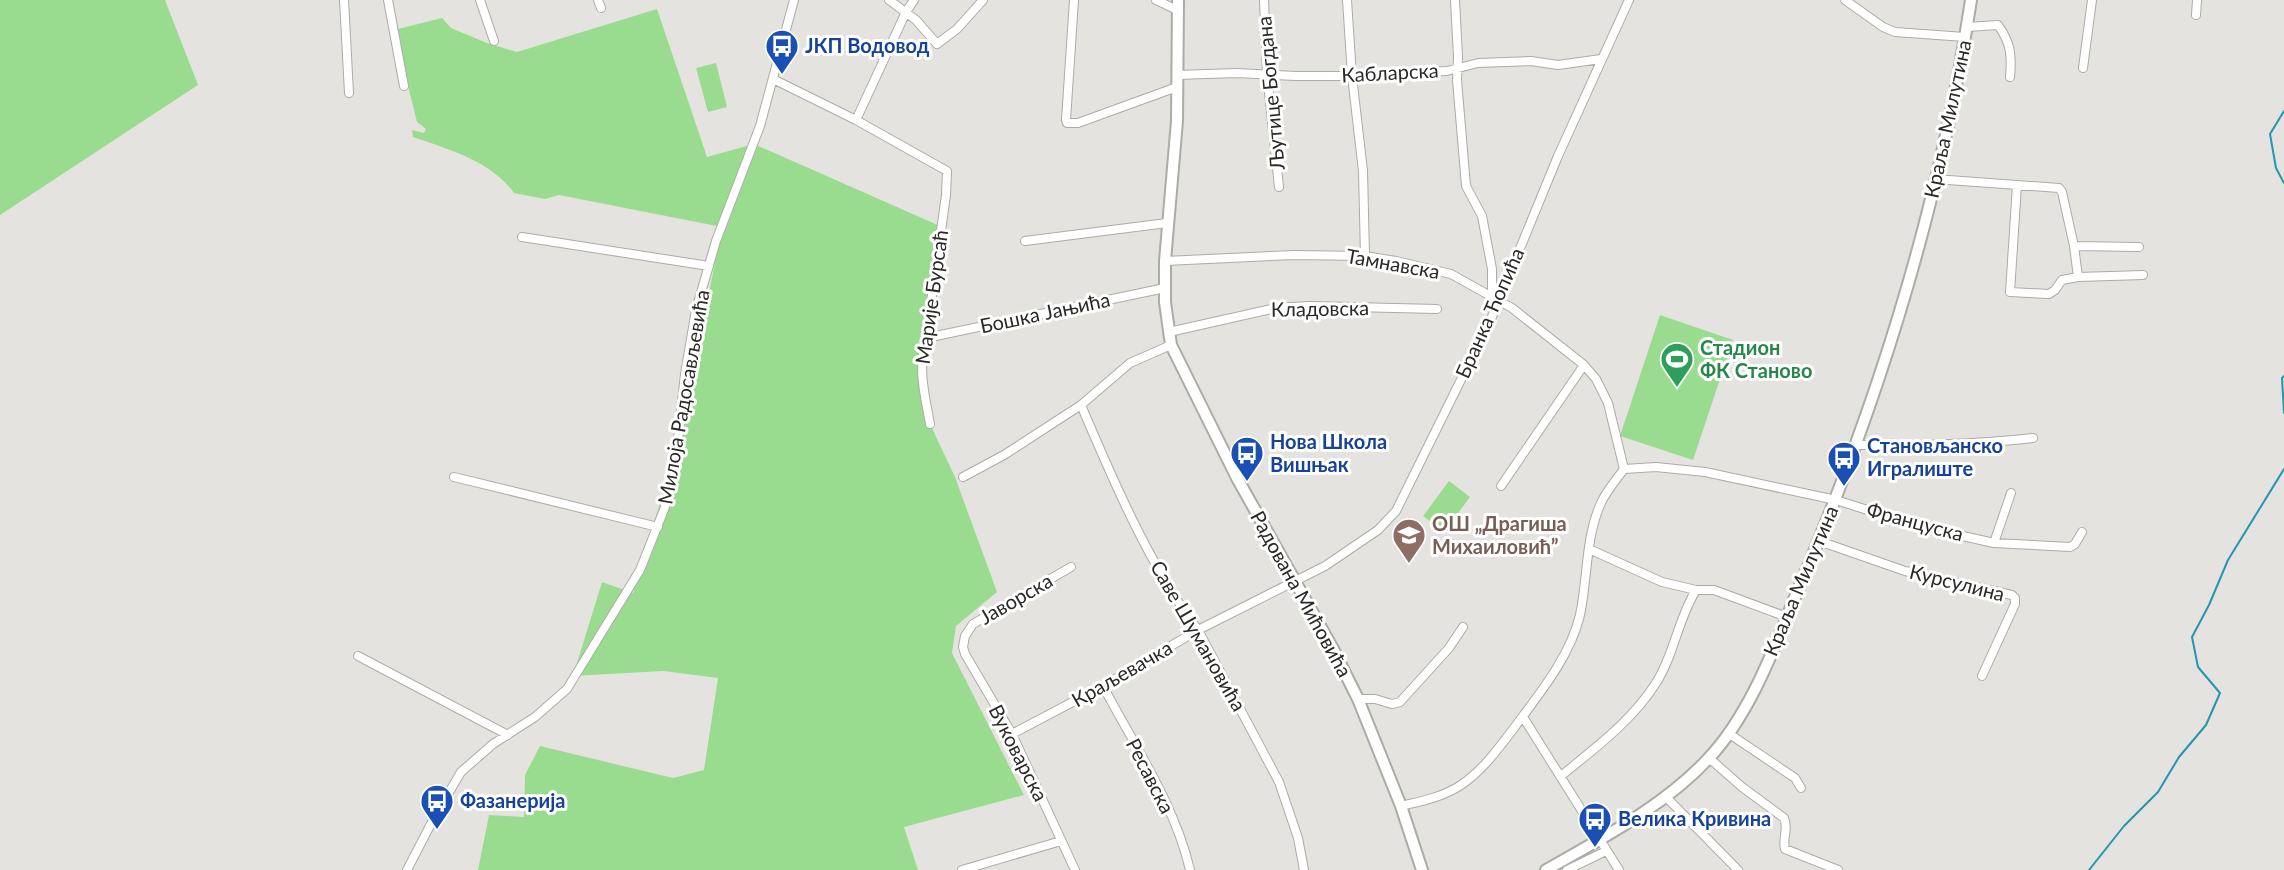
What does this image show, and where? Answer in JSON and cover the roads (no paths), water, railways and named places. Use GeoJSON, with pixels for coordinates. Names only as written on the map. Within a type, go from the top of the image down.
{"type":"FeatureCollection","features":[{"type":"Feature","properties":{"kind":"street"},"geometry":{"type":"LineString","coordinates":[[344,0],[350,93]]}},
{"type":"Feature","properties":{"kind":"street"},"geometry":{"type":"LineString","coordinates":[[388,0],[404,86]]}},
{"type":"Feature","properties":{"kind":"street"},"geometry":{"type":"LineString","coordinates":[[480,0],[494,41]]}},
{"type":"Feature","properties":{"kind":"street","name":"Милоја Радосављевића"},"geometry":{"type":"LineString","coordinates":[[407,870],[461,772],[493,744],[541,713],[574,680],[640,570],[666,507],[677,448],[685,374],[696,310],[716,241],[754,144],[794,0]]}},
{"type":"Feature","properties":{"kind":"street"},"geometry":{"type":"LineString","coordinates":[[889,0],[929,32],[938,44],[957,29],[983,0]]}},
{"type":"Feature","properties":{"kind":"street"},"geometry":{"type":"LineString","coordinates":[[772,79],[856,120],[906,12],[914,0]]}},
{"type":"Feature","properties":{"kind":"street"},"geometry":{"type":"LineString","coordinates":[[1074,0],[1066,120],[1068,124],[1078,123],[1177,87]]}},
{"type":"Feature","properties":{"kind":"street"},"geometry":{"type":"LineString","coordinates":[[1156,0],[1178,5]]}},
{"type":"Feature","properties":{"kind":"street","name":"Љутице Богдана"},"geometry":{"type":"LineString","coordinates":[[1264,0],[1267,74],[1279,187]]}},
{"type":"Feature","properties":{"kind":"street"},"geometry":{"type":"LineString","coordinates":[[1347,0],[1352,75],[1364,171],[1365,256]]}},
{"type":"Feature","properties":{"kind":"street"},"geometry":{"type":"LineString","coordinates":[[1455,0],[1457,68],[1466,186],[1482,216],[1496,299]]}},
{"type":"Feature","properties":{"kind":"street","name":"Бранка Ћопића"},"geometry":{"type":"LineString","coordinates":[[1295,580],[1324,566],[1360,543],[1378,530],[1396,511],[1496,299],[1629,0]]}},
{"type":"Feature","properties":{"kind":"street"},"geometry":{"type":"LineString","coordinates":[[1845,0],[1883,27],[1895,32],[1966,32]]}},
{"type":"Feature","properties":{"kind":"street"},"geometry":{"type":"LineString","coordinates":[[2083,68],[2092,0]]}},
{"type":"Feature","properties":{"kind":"street"},"geometry":{"type":"LineString","coordinates":[[2196,15],[2197,0]]}},
{"type":"Feature","properties":{"kind":"street","name":"Краља Милутина"},"geometry":{"type":"LineString","coordinates":[[1546,870],[1665,796],[1709,758],[1728,733],[1759,679],[1836,500],[1913,273],[1972,2]]}},
{"type":"Feature","properties":{"kind":"street","name":"Радована Мићовића"},"geometry":{"type":"LineString","coordinates":[[1178,5],[1177,121],[1165,261],[1165,288],[1172,345],[1237,478],[1295,580],[1358,699],[1401,806],[1422,870]]}},
{"type":"Feature","properties":{"kind":"street","name":"Краља Милутина"},"geometry":{"type":"LineString","coordinates":[[1966,32],[1998,25],[2012,57],[2010,77]]}},
{"type":"Feature","properties":{"kind":"street","name":"Кабларска"},"geometry":{"type":"LineString","coordinates":[[1178,75],[1352,75],[1447,71],[1478,63],[1530,61],[1564,65],[1601,59]]}},
{"type":"Feature","properties":{"kind":"street","name":"Марије Бурсаћ"},"geometry":{"type":"LineString","coordinates":[[856,120],[947,171],[946,195],[922,355],[921,373],[930,423]]}},
{"type":"Feature","properties":{"kind":"street"},"geometry":{"type":"LineString","coordinates":[[1935,179],[2059,188],[2062,192],[2074,246],[2078,277]]}},
{"type":"Feature","properties":{"kind":"street"},"geometry":{"type":"LineString","coordinates":[[2017,185],[2010,292],[2049,294],[2062,280],[2078,277],[2144,275]]}},
{"type":"Feature","properties":{"kind":"street"},"geometry":{"type":"LineString","coordinates":[[1025,241],[1167,222]]}},
{"type":"Feature","properties":{"kind":"street","name":"Милоја Радосављевића"},"geometry":{"type":"LineString","coordinates":[[522,237],[709,266]]}},
{"type":"Feature","properties":{"kind":"street"},"geometry":{"type":"LineString","coordinates":[[2074,246],[2139,246]]}},
{"type":"Feature","properties":{"kind":"street","name":"Тамнавска"},"geometry":{"type":"LineString","coordinates":[[1165,261],[1294,255],[1365,256],[1451,274],[1496,299],[1584,365],[1596,379],[1608,403],[1624,469]]}},
{"type":"Feature","properties":{"kind":"street","name":"Бошка Јањића"},"geometry":{"type":"LineString","coordinates":[[926,338],[1165,288]]}},
{"type":"Feature","properties":{"kind":"street","name":"Кладовска"},"geometry":{"type":"LineString","coordinates":[[1170,332],[1276,308],[1318,306],[1437,309]]}},
{"type":"Feature","properties":{"kind":"street"},"geometry":{"type":"LineString","coordinates":[[963,477],[1081,405],[1130,363],[1172,345]]}},
{"type":"Feature","properties":{"kind":"street"},"geometry":{"type":"LineString","coordinates":[[1501,486],[1584,365]]}},
{"type":"Feature","properties":{"kind":"street","name":"Саве Шумановића"},"geometry":{"type":"LineString","coordinates":[[1081,405],[1140,534],[1186,615],[1198,630],[1279,782],[1298,838],[1304,870]]}},
{"type":"Feature","properties":{"kind":"street"},"geometry":{"type":"LineString","coordinates":[[1856,445],[1943,445],[2033,438]]}},
{"type":"Feature","properties":{"kind":"street","name":"Француска"},"geometry":{"type":"LineString","coordinates":[[1624,469],[1656,467],[1706,472],[1836,500],[1918,526],[1994,543],[2070,547],[2075,544],[2082,532]]}},
{"type":"Feature","properties":{"kind":"street"},"geometry":{"type":"LineString","coordinates":[[1401,806],[1438,796],[1474,776],[1488,762],[1523,717],[1572,639],[1580,615],[1593,529],[1602,502],[1624,469]]}},
{"type":"Feature","properties":{"kind":"street","name":"Милоја Радосављевића"},"geometry":{"type":"LineString","coordinates":[[454,477],[658,527]]}},
{"type":"Feature","properties":{"kind":"street"},"geometry":{"type":"LineString","coordinates":[[1994,543],[2011,493]]}},
{"type":"Feature","properties":{"kind":"street","name":"Курсулина"},"geometry":{"type":"LineString","coordinates":[[1819,541],[1905,571],[2012,595],[2015,598],[2015,604],[1982,676]]}},
{"type":"Feature","properties":{"kind":"street"},"geometry":{"type":"LineString","coordinates":[[1589,549],[1651,578],[1696,590],[1714,590],[1787,617]]}},
{"type":"Feature","properties":{"kind":"street","name":"Јаворска"},"geometry":{"type":"LineString","coordinates":[[965,636],[973,624],[1071,567]]}},
{"type":"Feature","properties":{"kind":"street","name":"Краљевачка"},"geometry":{"type":"LineString","coordinates":[[1012,734],[1103,686],[1198,630],[1295,580]]}},
{"type":"Feature","properties":{"kind":"street"},"geometry":{"type":"LineString","coordinates":[[1561,776],[1634,712],[1656,683],[1696,590]]}},
{"type":"Feature","properties":{"kind":"street"},"geometry":{"type":"LineString","coordinates":[[1358,699],[1375,699],[1392,704],[1400,702],[1449,648],[1463,627]]}},
{"type":"Feature","properties":{"kind":"street","name":"Вуковарска"},"geometry":{"type":"LineString","coordinates":[[965,636],[963,647],[968,661],[1012,734],[1076,870]]}},
{"type":"Feature","properties":{"kind":"street"},"geometry":{"type":"LineString","coordinates":[[358,656],[508,735]]}},
{"type":"Feature","properties":{"kind":"street","name":"Ресавска"},"geometry":{"type":"LineString","coordinates":[[1103,686],[1175,825],[1190,870]]}},
{"type":"Feature","properties":{"kind":"street"},"geometry":{"type":"LineString","coordinates":[[1523,717],[1618,870]]}},
{"type":"Feature","properties":{"kind":"street"},"geometry":{"type":"LineString","coordinates":[[1728,733],[1796,778],[1801,788]]}},
{"type":"Feature","properties":{"kind":"street"},"geometry":{"type":"LineString","coordinates":[[1709,758],[1742,787],[1784,818],[1787,823],[1785,849],[1838,870]]}},
{"type":"Feature","properties":{"kind":"street"},"geometry":{"type":"LineString","coordinates":[[1665,796],[1738,870]]}},
{"type":"Feature","properties":{"kind":"street"},"geometry":{"type":"LineString","coordinates":[[962,870],[1061,841]]}},
{"type":"Feature","properties":{"kind":"street"},"geometry":{"type":"LineString","coordinates":[[1567,870],[1606,851]]}},
{"type":"Feature","properties":{"kind":"waterway"},"geometry":{"type":"LineString","coordinates":[[2284,111],[2270,134],[2276,168],[2284,183]]}},
{"type":"Feature","properties":{"kind":"waterway"},"geometry":{"type":"LineString","coordinates":[[2284,376],[2282,378],[2284,413]]}},
{"type":"Feature","properties":{"kind":"waterway"},"geometry":{"type":"LineString","coordinates":[[2089,870],[2124,826],[2158,792],[2179,757],[2206,725],[2220,693],[2198,667],[2192,637],[2209,605],[2228,560],[2284,469]]}},
{"type":"Feature","properties":{"kind":"place","name":"ЈКП Водовод"},"geometry":{"type":"Point","coordinates":[782,75]}},
{"type":"Feature","properties":{"kind":"place","name":"Стадион ФК Станово"},"geometry":{"type":"Point","coordinates":[1677,388]}},
{"type":"Feature","properties":{"kind":"place","name":"Нова Школа Вишњак"},"geometry":{"type":"Point","coordinates":[1247,482]}},
{"type":"Feature","properties":{"kind":"place","name":"Становљанско Игралиште"},"geometry":{"type":"Point","coordinates":[1844,487]}},
{"type":"Feature","properties":{"kind":"place","name":"ОШ „Драгиша Михаиловић”"},"geometry":{"type":"Point","coordinates":[1409,564]}},
{"type":"Feature","properties":{"kind":"place","name":"Фазанерија"},"geometry":{"type":"Point","coordinates":[437,830]}},
{"type":"Feature","properties":{"kind":"place","name":"Велика Кривина"},"geometry":{"type":"Point","coordinates":[1595,848]}}]}
